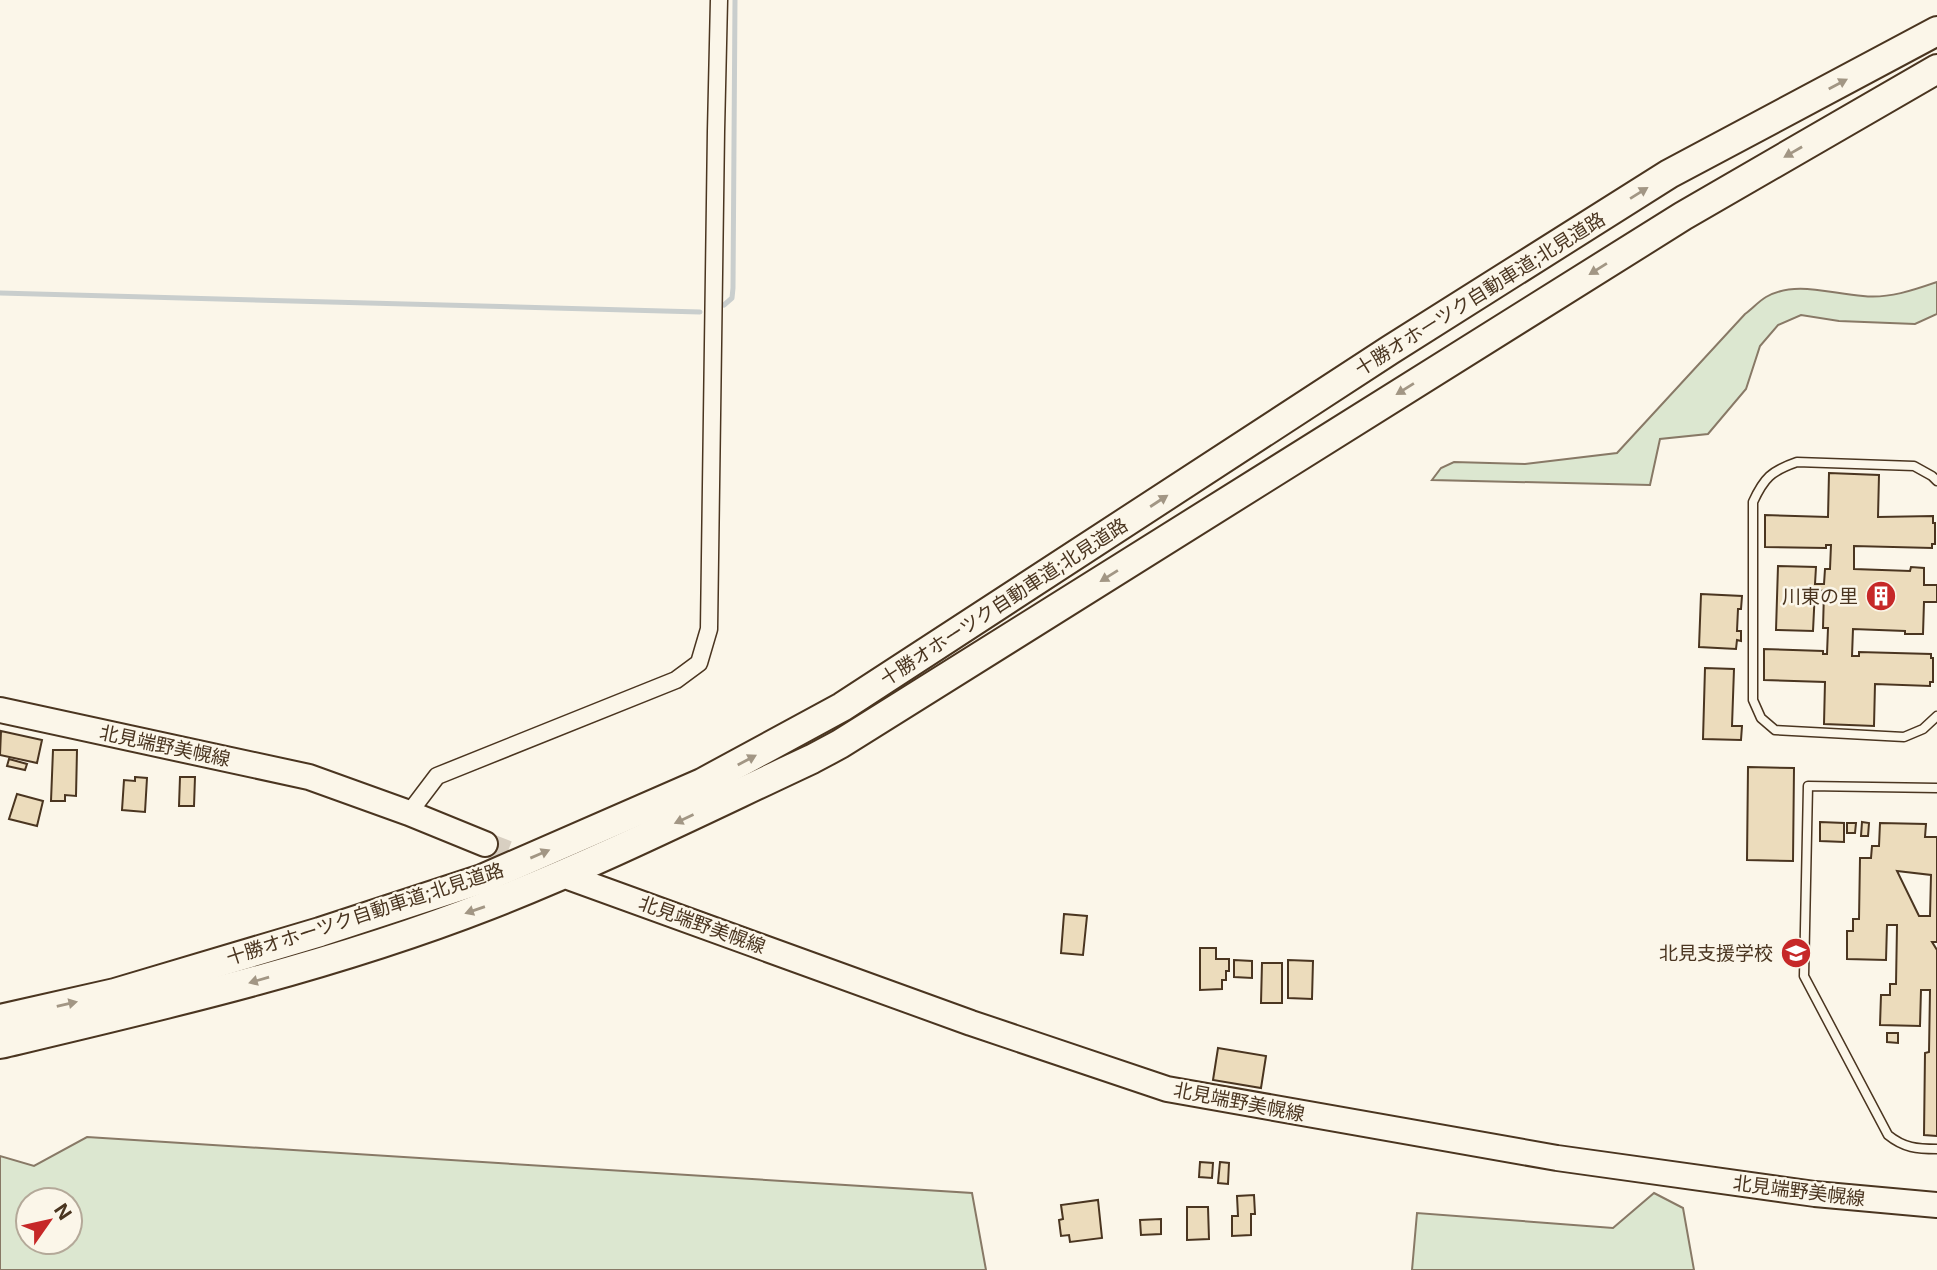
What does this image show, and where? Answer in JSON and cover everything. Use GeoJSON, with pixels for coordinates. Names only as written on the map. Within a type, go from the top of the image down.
{"type":"FeatureCollection","features":[{"type":"Feature","properties":{"kind":"highway","name":"十勝オホーツク自動車道;北見道路"},"geometry":{"type":"LineString","coordinates":[[2,1025],[320,932],[482,879],[702,783],[842,707],[1390,350],[1669,174],[1937,31]]}},
{"type":"Feature","properties":{"kind":"highway","name":"十勝オホーツク自動車道;北見道路"},"geometry":{"type":"LineString","coordinates":[[2,1025],[195,998],[332,960],[488,905],[618,850],[831,749],[1683,216],[1937,69]]}},
{"type":"Feature","properties":{"kind":"highway"},"geometry":{"type":"LineString","coordinates":[[0,1057],[195,998]]}},
{"type":"Feature","properties":{"kind":"main road","name":"北見端野美幌線"},"geometry":{"type":"LineString","coordinates":[[0,710],[309,777],[485,844]]}},
{"type":"Feature","properties":{"kind":"main road","name":"北見端野美幌線"},"geometry":{"type":"LineString","coordinates":[[571,878],[971,1023],[1167,1089],[1557,1158],[1815,1194],[1937,1205]]}},
{"type":"Feature","properties":{"kind":"street"},"geometry":{"type":"LineString","coordinates":[[409,813],[437,776],[676,681],[699,663],[709,629],[719,0]]}},
{"type":"Feature","properties":{"kind":"lane"},"geometry":{"type":"LineString","coordinates":[[1937,481],[1914,466],[1797,462],[1779,469],[1762,482],[1754,502],[1753,700],[1761,718],[1774,730],[1904,737],[1923,729],[1937,716]]}},
{"type":"Feature","properties":{"kind":"lane"},"geometry":{"type":"LineString","coordinates":[[1937,788],[1808,786],[1804,976],[1888,1135],[1899,1144],[1910,1148],[1937,1149]]}},
{"type":"Feature","properties":{"kind":"green space"},"geometry":{"type":"Polygon","coordinates":[[[1937,282],[1937,314],[1915,324],[1839,321],[1801,315],[1778,325],[1760,346],[1746,389],[1708,434],[1660,439],[1650,485],[1432,480],[1441,468],[1454,462],[1525,464],[1617,453],[1745,314],[1763,299],[1777,292],[1814,289],[1882,296],[1937,282]]]}},
{"type":"Feature","properties":{"kind":"green space"},"geometry":{"type":"Polygon","coordinates":[[[87,1137],[972,1193],[986,1270],[0,1270],[0,1156],[34,1166],[87,1137]]]}},
{"type":"Feature","properties":{"kind":"green space"},"geometry":{"type":"Polygon","coordinates":[[[1654,1193],[1683,1208],[1694,1270],[1412,1270],[1417,1213],[1613,1228],[1654,1193]]]}},
{"type":"Feature","properties":{"kind":"building","name":"川東の里"},"geometry":{"type":"Polygon","coordinates":[[[1829,473],[1879,475],[1878,517],[1933,516],[1935,523],[1935,544],[1932,544],[1932,548],[1854,546],[1854,569],[1910,571],[1911,567],[1924,568],[1924,585],[1937,585],[1937,602],[1924,602],[1923,634],[1853,629],[1852,656],[1859,656],[1859,652],[1931,654],[1933,658],[1933,682],[1930,682],[1930,686],[1875,684],[1874,726],[1824,724],[1825,682],[1764,680],[1764,649],[1823,651],[1823,654],[1827,654],[1828,628],[1823,628],[1824,591],[1815,590],[1813,631],[1776,630],[1778,566],[1816,567],[1815,584],[1824,584],[1825,569],[1830,569],[1831,545],[1826,545],[1826,548],[1765,547],[1765,515],[1828,517],[1829,473]]]}},
{"type":"Feature","properties":{"kind":"building"},"geometry":{"type":"Polygon","coordinates":[[[1701,594],[1742,596],[1741,609],[1738,609],[1737,631],[1741,631],[1741,641],[1737,640],[1736,649],[1699,647],[1701,594]]]}},
{"type":"Feature","properties":{"kind":"building"},"geometry":{"type":"Polygon","coordinates":[[[1705,668],[1734,669],[1732,726],[1742,726],[1741,740],[1703,739],[1705,668]]]}},
{"type":"Feature","properties":{"kind":"building"},"geometry":{"type":"Polygon","coordinates":[[[1,731],[42,740],[37,763],[0,755],[1,731]]]}},
{"type":"Feature","properties":{"kind":"building"},"geometry":{"type":"Polygon","coordinates":[[[53,750],[77,750],[76,796],[65,795],[65,801],[51,801],[53,750]]]}},
{"type":"Feature","properties":{"kind":"building"},"geometry":{"type":"Polygon","coordinates":[[[9,759],[27,764],[25,770],[7,766],[9,759]]]}},
{"type":"Feature","properties":{"kind":"building"},"geometry":{"type":"Polygon","coordinates":[[[1748,767],[1794,768],[1793,861],[1747,860],[1748,767]]]}},
{"type":"Feature","properties":{"kind":"building"},"geometry":{"type":"Polygon","coordinates":[[[135,777],[147,778],[145,812],[122,810],[124,780],[135,781],[135,777]]]}},
{"type":"Feature","properties":{"kind":"building"},"geometry":{"type":"Polygon","coordinates":[[[180,777],[195,777],[194,806],[179,806],[180,777]]]}},
{"type":"Feature","properties":{"kind":"building"},"geometry":{"type":"Polygon","coordinates":[[[17,794],[43,801],[37,826],[9,819],[17,794]]]}},
{"type":"Feature","properties":{"kind":"building"},"geometry":{"type":"Polygon","coordinates":[[[1820,822],[1844,823],[1844,842],[1820,841],[1820,822]]]}},
{"type":"Feature","properties":{"kind":"building"},"geometry":{"type":"Polygon","coordinates":[[[1862,822],[1869,823],[1868,836],[1861,836],[1862,822]]]}},
{"type":"Feature","properties":{"kind":"building"},"geometry":{"type":"Polygon","coordinates":[[[1847,823],[1856,823],[1855,833],[1847,833],[1847,823]]]}},
{"type":"Feature","properties":{"kind":"building"},"geometry":{"type":"Polygon","coordinates":[[[1880,823],[1926,824],[1925,837],[1937,837],[1937,942],[1932,942],[1937,950],[1937,1136],[1924,1135],[1925,1053],[1929,1052],[1930,990],[1921,990],[1920,1026],[1880,1025],[1881,995],[1890,995],[1890,984],[1896,984],[1897,925],[1887,925],[1886,960],[1847,959],[1847,931],[1853,931],[1853,919],[1859,919],[1860,858],[1871,858],[1872,846],[1879,846],[1880,823]],[[1897,871],[1919,916],[1930,916],[1931,875],[1897,871]]]}},
{"type":"Feature","properties":{"kind":"building"},"geometry":{"type":"Polygon","coordinates":[[[1064,914],[1087,916],[1083,955],[1061,953],[1064,914]]]}},
{"type":"Feature","properties":{"kind":"building"},"geometry":{"type":"Polygon","coordinates":[[[1200,948],[1216,948],[1216,959],[1229,959],[1229,971],[1226,971],[1226,980],[1222,980],[1222,989],[1200,990],[1200,948]]]}},
{"type":"Feature","properties":{"kind":"building"},"geometry":{"type":"Polygon","coordinates":[[[1234,960],[1252,961],[1252,978],[1234,977],[1234,960]]]}},
{"type":"Feature","properties":{"kind":"building"},"geometry":{"type":"Polygon","coordinates":[[[1288,960],[1313,961],[1312,999],[1288,998],[1288,960]]]}},
{"type":"Feature","properties":{"kind":"building"},"geometry":{"type":"Polygon","coordinates":[[[1262,963],[1282,963],[1282,1003],[1261,1003],[1262,963]]]}},
{"type":"Feature","properties":{"kind":"building"},"geometry":{"type":"Polygon","coordinates":[[[1887,1033],[1898,1033],[1898,1043],[1887,1042],[1887,1033]]]}},
{"type":"Feature","properties":{"kind":"building"},"geometry":{"type":"Polygon","coordinates":[[[1218,1048],[1266,1056],[1261,1088],[1213,1080],[1218,1048]]]}},
{"type":"Feature","properties":{"kind":"building"},"geometry":{"type":"Polygon","coordinates":[[[1200,1162],[1213,1163],[1212,1178],[1199,1177],[1200,1162]]]}},
{"type":"Feature","properties":{"kind":"building"},"geometry":{"type":"Polygon","coordinates":[[[1220,1162],[1229,1163],[1228,1184],[1218,1183],[1220,1162]]]}},
{"type":"Feature","properties":{"kind":"building"},"geometry":{"type":"Polygon","coordinates":[[[1254,1195],[1255,1214],[1251,1214],[1251,1235],[1232,1236],[1232,1216],[1238,1216],[1237,1196],[1254,1195]]]}},
{"type":"Feature","properties":{"kind":"building"},"geometry":{"type":"Polygon","coordinates":[[[1098,1200],[1102,1238],[1070,1242],[1069,1235],[1061,1236],[1061,1205],[1098,1200]]]}},
{"type":"Feature","properties":{"kind":"building"},"geometry":{"type":"Polygon","coordinates":[[[1187,1207],[1208,1207],[1209,1239],[1187,1240],[1187,1207]]]}},
{"type":"Feature","properties":{"kind":"building"},"geometry":{"type":"Polygon","coordinates":[[[1161,1219],[1161,1234],[1141,1235],[1140,1220],[1161,1219]]]}},
{"type":"Feature","properties":{"kind":"waterway"},"geometry":{"type":"LineString","coordinates":[[724,305],[732,298],[733,288],[735,0]]}},
{"type":"Feature","properties":{"kind":"waterway"},"geometry":{"type":"LineString","coordinates":[[0,293],[700,312]]}},
{"type":"Feature","properties":{"kind":"tunnel"},"geometry":{"type":"LineString","coordinates":[[485,844],[537,864]]}},
{"type":"Feature","properties":{"kind":"place","name":"川東の里"},"geometry":{"type":"Point","coordinates":[1881,596]}},
{"type":"Feature","properties":{"kind":"place","name":"北見支援学校"},"geometry":{"type":"Point","coordinates":[1796,953]}}]}
